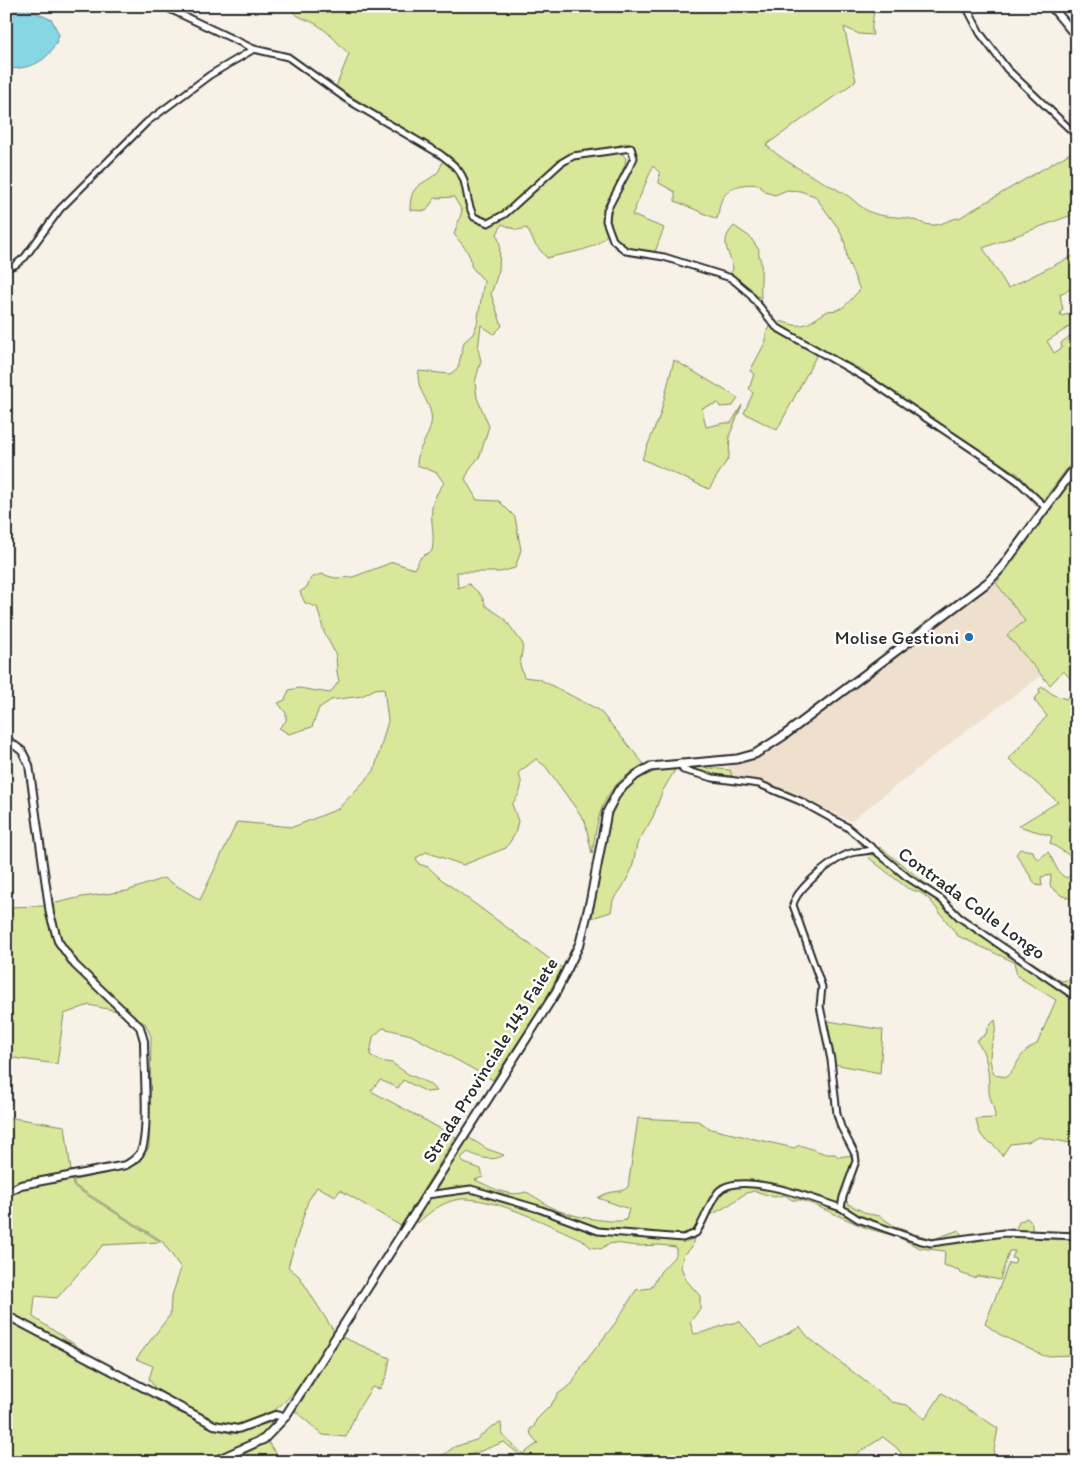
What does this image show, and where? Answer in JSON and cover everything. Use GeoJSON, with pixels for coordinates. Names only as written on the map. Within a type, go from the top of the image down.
{"type":"FeatureCollection","features":[{"type":"Feature","properties":{"kind":"main road"},"geometry":{"type":"LineString","coordinates":[[1051,6],[1077,37]]}},
{"type":"Feature","properties":{"kind":"main road","name":"Strada Provinciale 143 Faiete"},"geometry":{"type":"LineString","coordinates":[[213,1462],[264,1439],[285,1417],[556,992],[580,943],[607,812],[614,796],[626,782],[650,767],[680,762],[746,757],[755,754],[782,736],[988,582],[1077,465]]}},
{"type":"Feature","properties":{"kind":"street"},"geometry":{"type":"LineString","coordinates":[[163,6],[254,49],[288,57],[348,100],[440,154],[454,165],[463,177],[467,204],[474,218],[488,223],[505,214],[561,163],[573,156],[631,148],[634,158],[607,210],[606,221],[613,240],[626,251],[664,257],[731,278],[748,292],[776,327],[868,380],[1010,476],[1046,508]]}},
{"type":"Feature","properties":{"kind":"street"},"geometry":{"type":"LineString","coordinates":[[966,6],[980,33],[1007,69],[1053,110],[1077,136]]}},
{"type":"Feature","properties":{"kind":"street"},"geometry":{"type":"LineString","coordinates":[[6,268],[15,265],[25,256],[60,209],[147,122],[210,76],[254,49]]}},
{"type":"Feature","properties":{"kind":"street"},"geometry":{"type":"LineString","coordinates":[[6,739],[22,751],[29,765],[50,914],[58,941],[75,965],[140,1028],[144,1041],[142,1148],[136,1158],[126,1165],[21,1185],[6,1192]]}},
{"type":"Feature","properties":{"kind":"street","name":"Contrada Colle Longo"},"geometry":{"type":"LineString","coordinates":[[680,762],[684,770],[688,772],[759,784],[794,798],[847,827],[907,877],[941,899],[959,917],[1077,998]]}},
{"type":"Feature","properties":{"kind":"street","name":"Contrada Colle Longo"},"geometry":{"type":"LineString","coordinates":[[841,1208],[843,1196],[856,1161],[855,1154],[841,1127],[837,1114],[831,1060],[820,1006],[822,986],[793,905],[794,899],[801,890],[842,856],[874,849]]}},
{"type":"Feature","properties":{"kind":"street"},"geometry":{"type":"LineString","coordinates":[[427,1195],[471,1189],[531,1207],[598,1231],[683,1238],[696,1233],[718,1193],[730,1184],[746,1184],[788,1191],[841,1208],[858,1219],[931,1243],[1004,1234],[1077,1236]]}},
{"type":"Feature","properties":{"kind":"street"},"geometry":{"type":"LineString","coordinates":[[6,1315],[214,1425],[238,1428],[275,1415],[285,1417]]}},
{"type":"Feature","properties":{"kind":"shaded area"},"geometry":{"type":"Polygon","coordinates":[[[996,583],[1025,621],[1007,635],[1041,676],[972,726],[851,821],[794,793],[757,779],[732,776],[728,766],[749,761],[773,750],[996,583]]]}},
{"type":"Feature","properties":{"kind":"green space"},"geometry":{"type":"Polygon","coordinates":[[[289,6],[871,6],[873,10],[873,35],[859,34],[844,27],[856,81],[766,145],[785,160],[845,194],[870,212],[911,219],[930,225],[959,218],[1077,149],[1077,213],[983,248],[1008,288],[1077,254],[1077,286],[1060,294],[1063,310],[1060,312],[1061,316],[1077,312],[1077,322],[1047,341],[1054,353],[1062,348],[1061,343],[1070,336],[1077,346],[1077,455],[1043,501],[1018,474],[986,455],[860,369],[820,349],[777,430],[744,413],[753,393],[749,389],[754,374],[750,371],[766,341],[766,334],[771,325],[776,330],[781,321],[796,325],[806,324],[828,311],[843,307],[860,290],[847,259],[845,243],[839,229],[815,196],[800,191],[787,190],[775,195],[765,192],[759,185],[739,186],[725,194],[720,203],[717,219],[675,201],[675,192],[659,183],[660,173],[653,166],[632,215],[664,228],[655,252],[632,249],[615,238],[610,227],[610,215],[614,202],[637,156],[632,145],[625,143],[606,150],[612,153],[621,153],[626,158],[625,165],[604,213],[608,233],[596,244],[589,248],[547,258],[535,244],[527,228],[517,230],[502,224],[497,234],[500,244],[499,270],[491,294],[502,326],[494,334],[481,325],[478,349],[481,361],[475,382],[477,398],[489,426],[480,456],[471,467],[465,479],[477,500],[499,501],[515,517],[521,550],[515,568],[500,572],[457,572],[458,588],[469,584],[481,595],[486,606],[504,618],[523,644],[520,665],[524,677],[539,679],[599,710],[644,764],[619,782],[605,801],[597,824],[592,854],[585,821],[546,767],[536,759],[518,773],[521,789],[512,804],[518,821],[515,834],[506,848],[463,865],[426,852],[416,858],[419,864],[428,867],[441,879],[562,968],[544,1002],[493,1080],[411,1035],[383,1028],[373,1037],[370,1055],[380,1061],[392,1063],[408,1074],[428,1083],[437,1091],[427,1092],[403,1080],[398,1088],[380,1080],[371,1091],[456,1137],[401,1226],[340,1190],[336,1196],[317,1187],[308,1201],[288,1267],[299,1276],[335,1333],[314,1366],[287,1399],[272,1412],[255,1421],[236,1425],[208,1419],[155,1388],[149,1379],[153,1366],[136,1359],[170,1315],[171,1299],[181,1268],[162,1241],[74,1185],[74,1180],[127,1169],[139,1162],[149,1147],[151,1036],[145,1023],[117,1011],[89,1005],[64,1014],[57,1064],[6,1057],[6,907],[43,906],[82,897],[127,891],[164,878],[200,900],[237,822],[293,827],[338,809],[374,771],[388,721],[384,688],[375,689],[362,696],[331,700],[319,708],[312,727],[289,734],[279,728],[286,721],[286,713],[278,703],[285,700],[289,690],[299,688],[330,693],[339,681],[336,655],[324,632],[317,607],[305,603],[300,592],[307,587],[311,578],[321,574],[335,578],[353,577],[393,562],[414,569],[421,557],[432,551],[432,509],[437,493],[444,483],[437,473],[417,465],[419,453],[431,424],[430,410],[419,385],[419,371],[450,374],[458,368],[464,342],[473,334],[477,324],[484,281],[471,266],[468,253],[454,234],[462,211],[454,197],[435,198],[426,211],[410,210],[412,195],[415,190],[437,173],[445,154],[336,87],[349,54],[323,29],[298,16],[289,6]]]}},
{"type":"Feature","properties":{"kind":"green space"},"geometry":{"type":"Polygon","coordinates":[[[734,226],[750,237],[759,250],[761,298],[729,274],[733,270],[726,243],[729,232],[734,226]]]}},
{"type":"Feature","properties":{"kind":"green space"},"geometry":{"type":"Polygon","coordinates":[[[674,360],[738,398],[733,406],[720,407],[718,403],[702,408],[706,427],[731,423],[742,405],[730,434],[729,457],[709,489],[642,459],[660,415],[674,360]]]}},
{"type":"Feature","properties":{"kind":"green space"},"geometry":{"type":"Polygon","coordinates":[[[1077,473],[1077,685],[1063,671],[1050,685],[1007,635],[1025,621],[996,583],[1077,473]]]}},
{"type":"Feature","properties":{"kind":"green space"},"geometry":{"type":"Polygon","coordinates":[[[1043,687],[1054,695],[1066,699],[1077,689],[1077,860],[1050,843],[1052,836],[1018,826],[1058,802],[1009,759],[1047,716],[1034,700],[1040,693],[1039,689],[1043,687]]]}},
{"type":"Feature","properties":{"kind":"green space"},"geometry":{"type":"Polygon","coordinates":[[[687,766],[730,770],[732,776],[708,773],[687,766]]]}},
{"type":"Feature","properties":{"kind":"green space"},"geometry":{"type":"Polygon","coordinates":[[[662,769],[675,770],[662,792],[653,817],[637,844],[632,869],[613,900],[611,912],[592,918],[607,826],[616,801],[630,785],[648,774],[662,769]]]}},
{"type":"Feature","properties":{"kind":"green space"},"geometry":{"type":"Polygon","coordinates":[[[880,847],[945,899],[964,917],[1061,981],[1068,980],[1071,983],[1069,987],[1077,993],[1077,1136],[1070,1143],[1039,1137],[1028,1142],[1010,1144],[1002,1156],[994,1145],[981,1134],[976,1119],[995,1118],[989,1092],[985,1058],[976,1041],[986,1034],[988,1027],[995,1020],[996,1025],[990,1059],[991,1067],[995,1075],[1006,1077],[1022,1055],[1037,1044],[1056,1000],[1017,976],[1014,962],[958,936],[930,900],[921,893],[907,888],[869,858],[880,847]]]}},
{"type":"Feature","properties":{"kind":"green space"},"geometry":{"type":"Polygon","coordinates":[[[1020,849],[1033,851],[1035,857],[1039,859],[1048,852],[1060,874],[1067,878],[1077,868],[1077,900],[1062,896],[1050,886],[1051,875],[1041,877],[1042,886],[1036,885],[1016,854],[1020,849]]]}},
{"type":"Feature","properties":{"kind":"green space"},"geometry":{"type":"Polygon","coordinates":[[[828,1021],[883,1030],[880,1073],[834,1064],[828,1021]]]}},
{"type":"Feature","properties":{"kind":"green space"},"geometry":{"type":"Polygon","coordinates":[[[6,1117],[65,1126],[73,1186],[161,1242],[103,1245],[57,1298],[35,1296],[33,1317],[175,1411],[232,1434],[272,1422],[274,1425],[266,1433],[236,1449],[239,1456],[268,1442],[282,1462],[6,1462],[6,1117]]]}},
{"type":"Feature","properties":{"kind":"green space"},"geometry":{"type":"Polygon","coordinates":[[[638,1118],[698,1121],[711,1129],[794,1148],[800,1145],[826,1154],[835,1154],[839,1157],[852,1155],[854,1160],[840,1201],[847,1201],[848,1204],[868,1214],[880,1216],[894,1226],[914,1234],[934,1239],[959,1230],[962,1237],[976,1233],[982,1238],[999,1237],[1009,1234],[1019,1222],[1027,1218],[1032,1223],[1032,1229],[1043,1239],[1077,1239],[1077,1355],[1044,1356],[999,1334],[985,1324],[1009,1263],[1014,1264],[1016,1259],[1012,1258],[1015,1251],[1009,1251],[1000,1280],[978,1276],[974,1278],[944,1265],[945,1251],[920,1248],[898,1237],[866,1228],[801,1200],[792,1200],[785,1195],[774,1197],[755,1191],[746,1193],[726,1207],[704,1218],[695,1232],[692,1247],[683,1256],[681,1267],[686,1280],[700,1296],[700,1309],[690,1322],[694,1334],[740,1322],[762,1347],[800,1327],[809,1338],[892,1402],[907,1405],[925,1419],[942,1393],[998,1428],[992,1462],[907,1462],[897,1448],[883,1437],[844,1462],[534,1462],[523,1454],[538,1443],[531,1435],[530,1429],[534,1427],[536,1420],[551,1405],[558,1394],[572,1384],[582,1366],[616,1322],[636,1290],[651,1288],[661,1271],[676,1255],[676,1247],[660,1245],[637,1246],[615,1243],[608,1244],[601,1249],[590,1247],[583,1240],[526,1215],[495,1204],[466,1199],[459,1199],[440,1206],[418,1223],[416,1220],[434,1190],[437,1190],[448,1167],[468,1137],[487,1149],[504,1155],[486,1158],[468,1152],[461,1158],[464,1163],[481,1169],[483,1177],[475,1180],[506,1193],[526,1192],[557,1210],[592,1219],[626,1220],[629,1209],[598,1198],[607,1193],[621,1191],[628,1187],[638,1118]]]}},
{"type":"Feature","properties":{"kind":"green space"},"geometry":{"type":"Polygon","coordinates":[[[342,1337],[390,1358],[387,1375],[380,1389],[372,1387],[357,1411],[346,1437],[323,1435],[295,1411],[342,1337]]]}},
{"type":"Feature","properties":{"kind":"green space"},"geometry":{"type":"Polygon","coordinates":[[[501,1423],[502,1435],[523,1454],[520,1455],[504,1442],[473,1454],[460,1462],[426,1462],[445,1454],[454,1447],[476,1440],[491,1427],[501,1423]]]}},
{"type":"Feature","properties":{"kind":"water"},"geometry":{"type":"Polygon","coordinates":[[[26,8],[52,20],[59,35],[51,51],[39,62],[15,69],[6,69],[6,16],[14,9],[26,8]]]}},
{"type":"Feature","properties":{"kind":"place","name":"Molise Gestioni"},"geometry":{"type":"Point","coordinates":[969,637]}}]}
